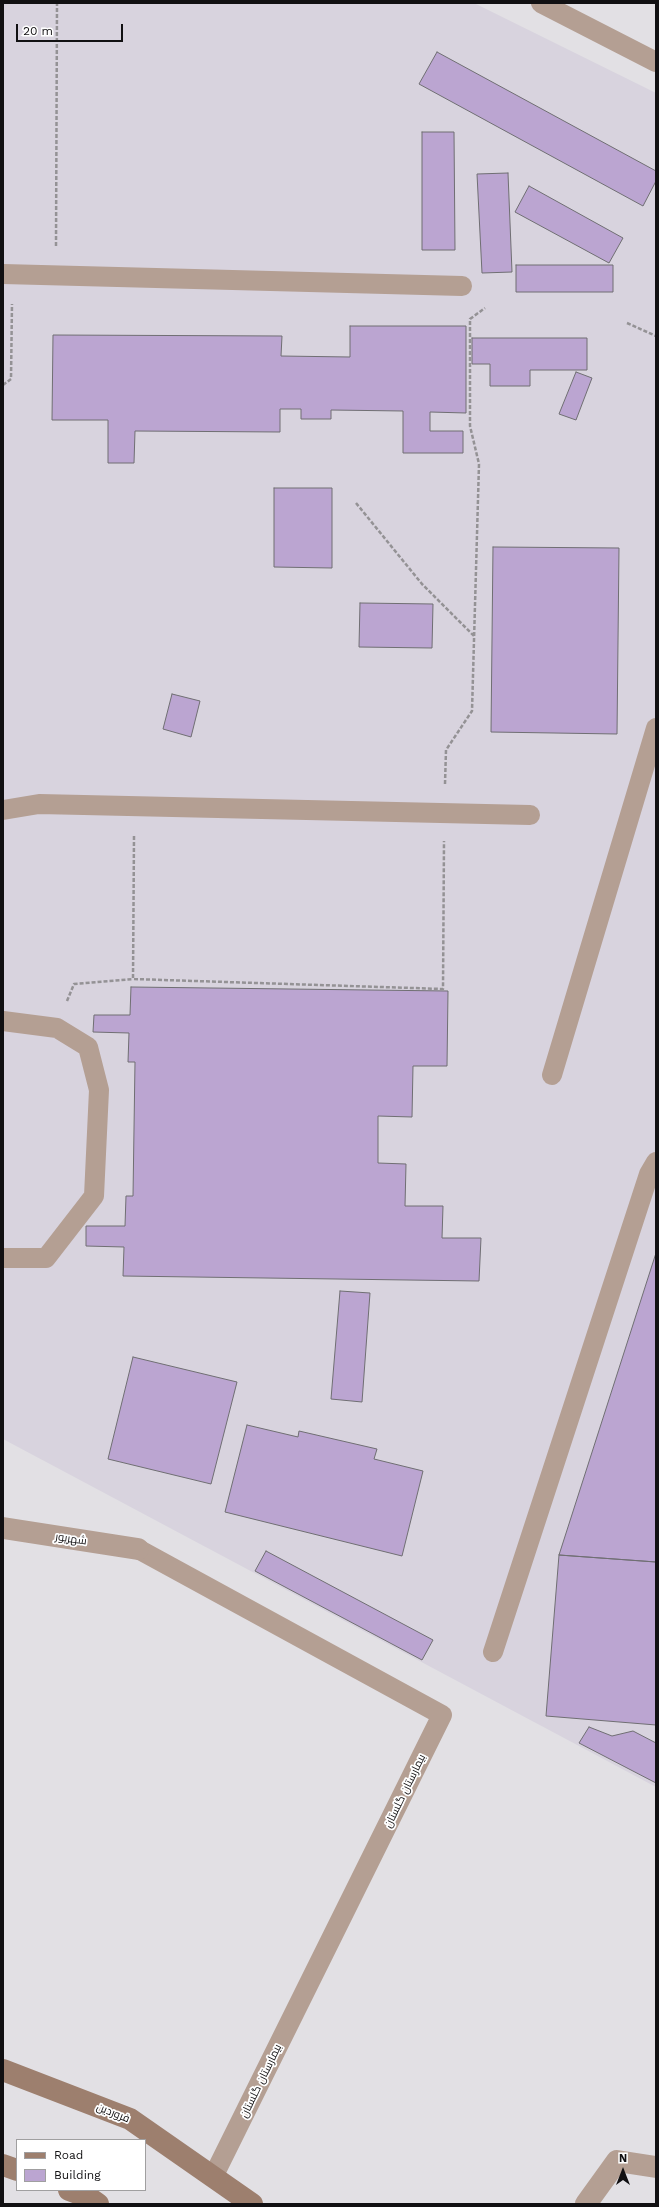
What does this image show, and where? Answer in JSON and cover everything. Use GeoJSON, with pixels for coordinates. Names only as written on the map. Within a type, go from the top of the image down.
{"type":"FeatureCollection","features":[{"type":"Feature","properties":{"kind":"main road","name":"فروردین"},"geometry":{"type":"LineString","coordinates":[[3,2070],[130,2119],[252,2204]]}},
{"type":"Feature","properties":{"kind":"main road"},"geometry":{"type":"LineString","coordinates":[[3,2165],[16,2170]]}},
{"type":"Feature","properties":{"kind":"main road"},"geometry":{"type":"LineString","coordinates":[[71,2191],[98,2204]]}},
{"type":"Feature","properties":{"kind":"street","name":"شهریور"},"geometry":{"type":"LineString","coordinates":[[3,1528],[138,1549]]}},
{"type":"Feature","properties":{"kind":"street"},"geometry":{"type":"LineString","coordinates":[[586,2204],[616,2161],[656,2167]]}},
{"type":"Feature","properties":{"kind":"lane"},"geometry":{"type":"LineString","coordinates":[[541,3],[656,62]]}},
{"type":"Feature","properties":{"kind":"lane"},"geometry":{"type":"LineString","coordinates":[[7,274],[462,286]]}},
{"type":"Feature","properties":{"kind":"lane"},"geometry":{"type":"LineString","coordinates":[[552,1075],[656,728]]}},
{"type":"Feature","properties":{"kind":"lane"},"geometry":{"type":"LineString","coordinates":[[3,810],[39,804],[530,815]]}},
{"type":"Feature","properties":{"kind":"lane"},"geometry":{"type":"LineString","coordinates":[[3,1022],[57,1028],[88,1047],[99,1090],[94,1196],[46,1258],[3,1258]]}},
{"type":"Feature","properties":{"kind":"lane"},"geometry":{"type":"LineString","coordinates":[[493,1652],[649,1174],[656,1162]]}},
{"type":"Feature","properties":{"kind":"lane","name":"بیمارستان گلستان"},"geometry":{"type":"LineString","coordinates":[[138,1549],[442,1715],[213,2177]]}},
{"type":"Feature","properties":{"kind":"path"},"geometry":{"type":"LineString","coordinates":[[56,275],[57,3]]}},
{"type":"Feature","properties":{"kind":"path"},"geometry":{"type":"LineString","coordinates":[[3,385],[11,379],[7,274]]}},
{"type":"Feature","properties":{"kind":"path"},"geometry":{"type":"LineString","coordinates":[[57,1028],[74,984],[133,979],[443,989],[446,750],[472,711],[475,637],[480,464],[470,426],[470,319],[485,308]]}},
{"type":"Feature","properties":{"kind":"path"},"geometry":{"type":"LineString","coordinates":[[627,323],[656,336]]}},
{"type":"Feature","properties":{"kind":"path"},"geometry":{"type":"LineString","coordinates":[[356,503],[422,584],[475,637]]}},
{"type":"Feature","properties":{"kind":"path"},"geometry":{"type":"LineString","coordinates":[[133,979],[134,806]]}},
{"type":"Feature","properties":{"kind":"shaded area"},"geometry":{"type":"Polygon","coordinates":[[[3,3],[474,3],[656,93],[656,1787],[3,1439],[3,3]]]}},
{"type":"Feature","properties":{"kind":"building"},"geometry":{"type":"Polygon","coordinates":[[[437,52],[656,171],[656,181],[643,206],[419,84],[437,52]]]}},
{"type":"Feature","properties":{"kind":"building"},"geometry":{"type":"Polygon","coordinates":[[[422,132],[454,132],[455,250],[422,250],[422,132]]]}},
{"type":"Feature","properties":{"kind":"building"},"geometry":{"type":"Polygon","coordinates":[[[508,173],[512,272],[482,273],[477,174],[508,173]]]}},
{"type":"Feature","properties":{"kind":"building"},"geometry":{"type":"Polygon","coordinates":[[[529,186],[623,238],[609,263],[515,212],[529,186]]]}},
{"type":"Feature","properties":{"kind":"building"},"geometry":{"type":"Polygon","coordinates":[[[516,265],[613,265],[613,292],[516,292],[516,265]]]}},
{"type":"Feature","properties":{"kind":"building"},"geometry":{"type":"Polygon","coordinates":[[[350,326],[466,326],[466,413],[430,412],[430,431],[463,431],[463,453],[403,453],[403,411],[331,410],[331,419],[301,419],[301,409],[280,409],[280,432],[135,431],[134,463],[108,463],[108,420],[52,420],[53,335],[282,336],[281,356],[350,357],[350,326]]]}},
{"type":"Feature","properties":{"kind":"building"},"geometry":{"type":"Polygon","coordinates":[[[472,338],[587,338],[587,370],[530,370],[530,386],[490,386],[490,364],[472,364],[472,338]]]}},
{"type":"Feature","properties":{"kind":"building"},"geometry":{"type":"Polygon","coordinates":[[[576,372],[592,378],[576,420],[559,414],[576,372]]]}},
{"type":"Feature","properties":{"kind":"building"},"geometry":{"type":"Polygon","coordinates":[[[274,488],[332,488],[332,568],[274,567],[274,488]]]}},
{"type":"Feature","properties":{"kind":"building"},"geometry":{"type":"Polygon","coordinates":[[[493,547],[619,548],[617,734],[491,732],[493,547]]]}},
{"type":"Feature","properties":{"kind":"building"},"geometry":{"type":"Polygon","coordinates":[[[360,603],[433,604],[432,648],[359,647],[360,603]]]}},
{"type":"Feature","properties":{"kind":"building"},"geometry":{"type":"Polygon","coordinates":[[[172,694],[200,701],[191,737],[163,729],[172,694]]]}},
{"type":"Feature","properties":{"kind":"building"},"geometry":{"type":"Polygon","coordinates":[[[131,987],[448,991],[447,1066],[413,1066],[412,1117],[378,1116],[378,1163],[406,1164],[405,1206],[443,1206],[442,1238],[481,1238],[479,1281],[123,1276],[124,1247],[86,1246],[86,1226],[125,1226],[126,1196],[133,1196],[135,1062],[128,1062],[129,1033],[93,1032],[94,1015],[130,1015],[131,987]]]}},
{"type":"Feature","properties":{"kind":"building"},"geometry":{"type":"Polygon","coordinates":[[[656,1253],[656,1562],[559,1555],[656,1253]]]}},
{"type":"Feature","properties":{"kind":"building"},"geometry":{"type":"Polygon","coordinates":[[[340,1291],[370,1293],[362,1402],[331,1399],[340,1291]]]}},
{"type":"Feature","properties":{"kind":"building"},"geometry":{"type":"Polygon","coordinates":[[[133,1357],[237,1382],[211,1484],[108,1459],[133,1357]]]}},
{"type":"Feature","properties":{"kind":"building"},"geometry":{"type":"Polygon","coordinates":[[[247,1425],[298,1437],[299,1431],[377,1449],[374,1459],[423,1471],[402,1556],[225,1512],[247,1425]]]}},
{"type":"Feature","properties":{"kind":"building"},"geometry":{"type":"Polygon","coordinates":[[[266,1551],[433,1640],[422,1660],[255,1571],[266,1551]]]}},
{"type":"Feature","properties":{"kind":"building"},"geometry":{"type":"Polygon","coordinates":[[[559,1555],[656,1562],[656,1725],[546,1716],[559,1555]]]}},
{"type":"Feature","properties":{"kind":"building"},"geometry":{"type":"Polygon","coordinates":[[[589,1727],[612,1736],[633,1731],[656,1743],[656,1783],[579,1743],[589,1727]]]}}]}
